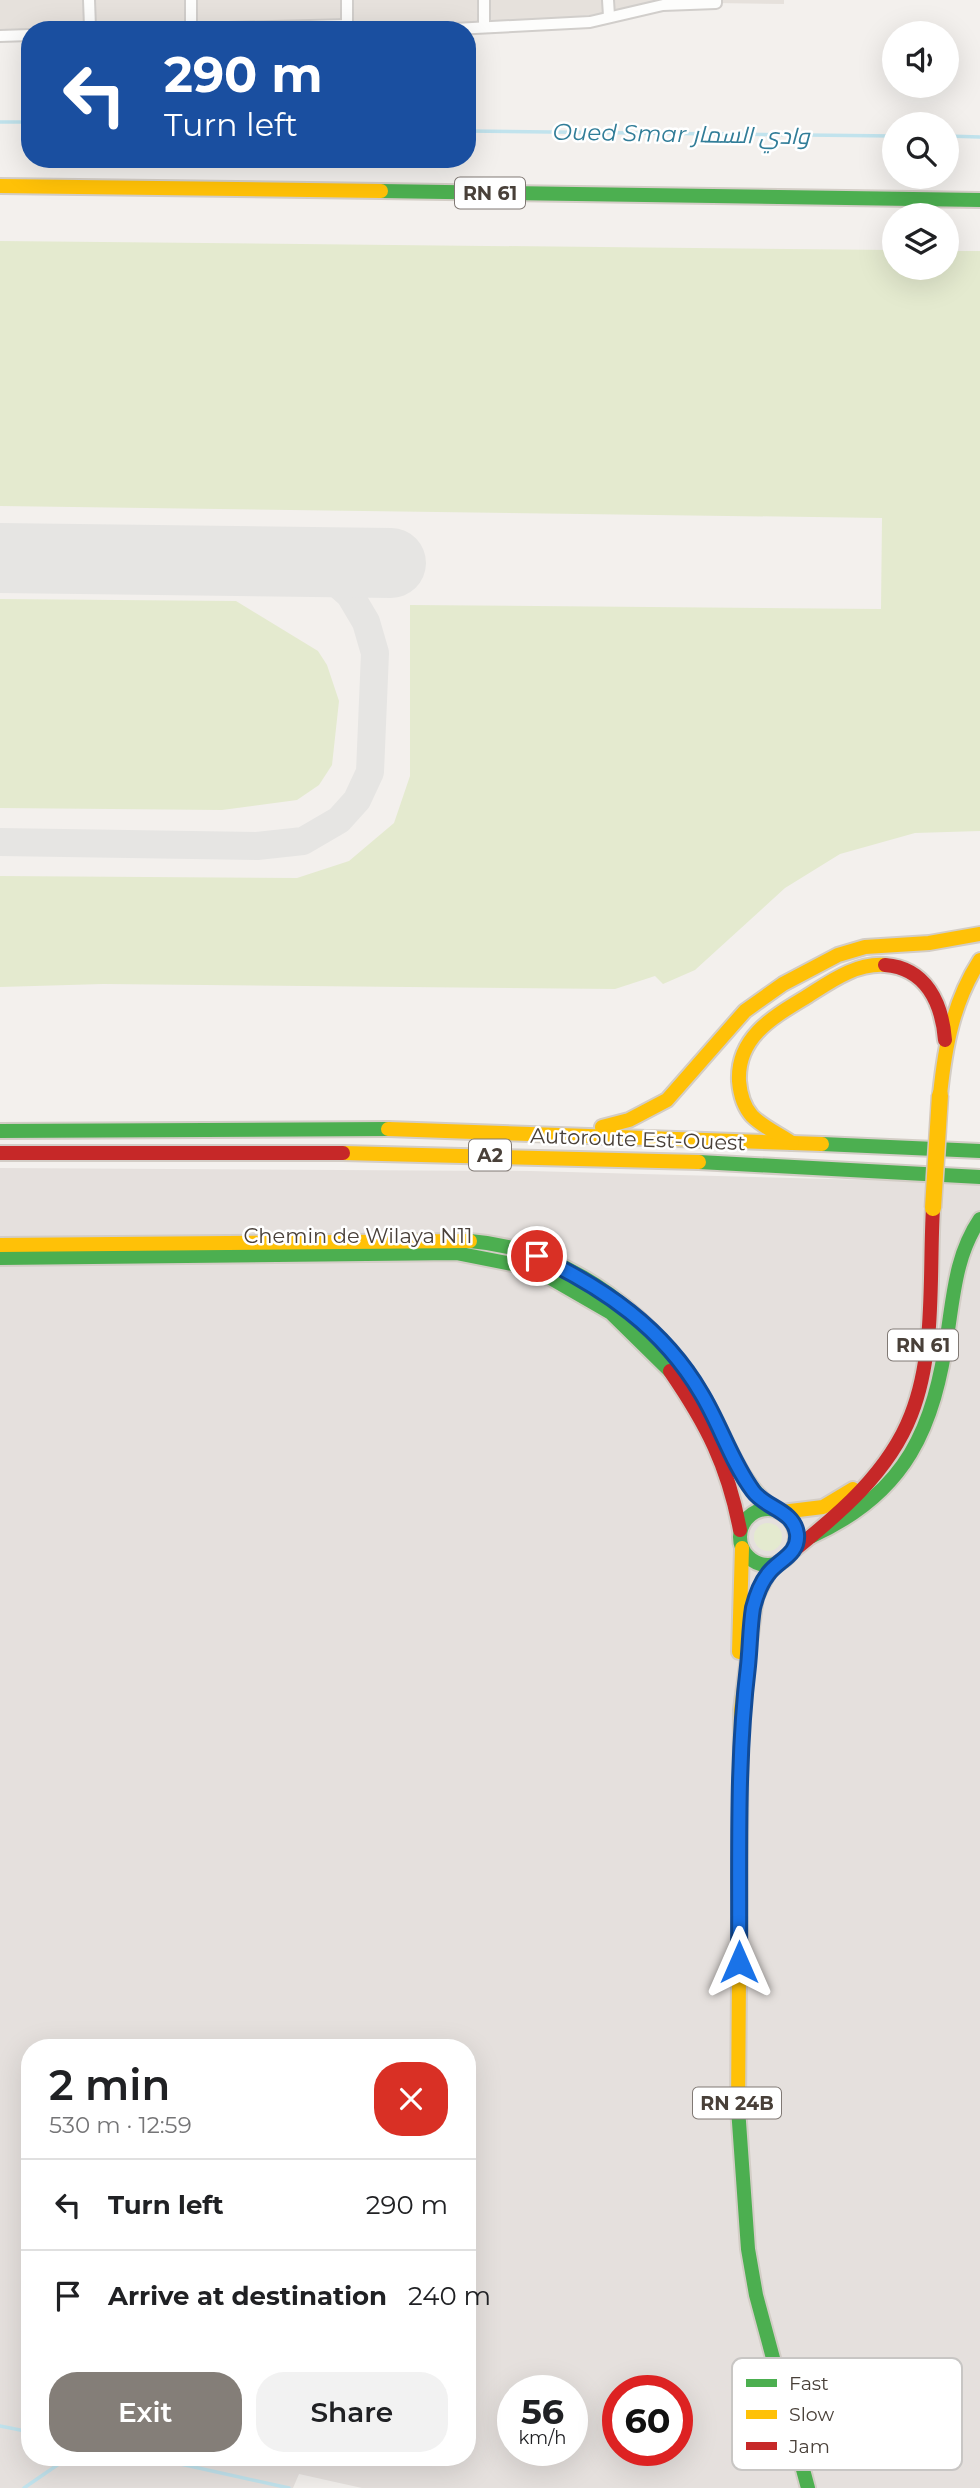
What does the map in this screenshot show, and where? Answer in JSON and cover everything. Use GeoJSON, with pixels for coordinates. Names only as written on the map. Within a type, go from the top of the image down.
{"type":"FeatureCollection","features":[{"type":"Feature","properties":{"kind":"main road","name":"RN 61"},"geometry":{"type":"LineString","coordinates":[[0,186],[980,200]]}},
{"type":"Feature","properties":{"kind":"main road"},"geometry":{"type":"LineString","coordinates":[[548,1132],[593,1129],[633,1121],[655,1111],[686,1084],[736,1020],[772,993],[842,953],[885,945],[939,942],[980,934]]}},
{"type":"Feature","properties":{"kind":"main road","name":"RN 61"},"geometry":{"type":"LineString","coordinates":[[793,1551],[852,1500],[877,1471],[909,1418],[919,1391],[945,1040],[963,985],[980,960]]}},
{"type":"Feature","properties":{"kind":"main road"},"geometry":{"type":"LineString","coordinates":[[793,1143],[751,1115],[740,1096],[738,1071],[747,1039],[766,1021],[858,968],[894,966],[919,976],[936,994],[945,1017],[945,1040]]}},
{"type":"Feature","properties":{"kind":"main road","name":"Autoroute Est-Ouest"},"geometry":{"type":"LineString","coordinates":[[0,1131],[368,1128],[548,1132],[975,1149]]}},
{"type":"Feature","properties":{"kind":"main road","name":"Autoroute Est-Ouest"},"geometry":{"type":"LineString","coordinates":[[0,1153],[502,1156],[673,1160],[980,1177]]}},
{"type":"Feature","properties":{"kind":"main road"},"geometry":{"type":"LineString","coordinates":[[812,1536],[829,1530],[864,1506],[890,1480],[923,1433],[936,1399],[957,1264],[966,1237],[980,1219]]}},
{"type":"Feature","properties":{"kind":"main road"},"geometry":{"type":"LineString","coordinates":[[0,1245],[424,1240],[480,1242],[537,1256],[602,1290],[635,1315],[664,1343],[700,1391],[750,1487],[760,1500],[778,1510],[794,1525],[797,1533],[793,1551],[769,1572],[756,1597],[741,1710]]}},
{"type":"Feature","properties":{"kind":"main road","name":"Chemin de Wilaya N11"},"geometry":{"type":"LineString","coordinates":[[0,1258],[456,1253],[533,1268],[611,1313],[666,1365],[700,1415],[732,1486],[740,1530]]}},
{"type":"Feature","properties":{"kind":"main road","name":"RN 61"},"geometry":{"type":"LineString","coordinates":[[778,1510],[804,1512],[823,1507],[877,1471]]}},
{"type":"Feature","properties":{"kind":"main road"},"geometry":{"type":"LineString","coordinates":[[741,1710],[738,1667],[740,1530],[744,1522],[757,1511],[778,1510]]}},
{"type":"Feature","properties":{"kind":"main road"},"geometry":{"type":"LineString","coordinates":[[741,1547],[752,1561],[761,1564],[779,1563]]}},
{"type":"Feature","properties":{"kind":"main road","name":"RN 24B"},"geometry":{"type":"LineString","coordinates":[[741,1710],[737,2104],[748,2249],[772,2358]]}},
{"type":"Feature","properties":{"kind":"main road","name":"RN 24B"},"geometry":{"type":"LineString","coordinates":[[803,2470],[808,2488]]}},
{"type":"Feature","properties":{"kind":"street"},"geometry":{"type":"LineString","coordinates":[[89,0],[90,21]]}},
{"type":"Feature","properties":{"kind":"street"},"geometry":{"type":"LineString","coordinates":[[191,0],[191,21]]}},
{"type":"Feature","properties":{"kind":"street"},"geometry":{"type":"LineString","coordinates":[[347,0],[349,21]]}},
{"type":"Feature","properties":{"kind":"street"},"geometry":{"type":"LineString","coordinates":[[484,0],[484,26]]}},
{"type":"Feature","properties":{"kind":"street"},"geometry":{"type":"LineString","coordinates":[[608,0],[609,16]]}},
{"type":"Feature","properties":{"kind":"street"},"geometry":{"type":"LineString","coordinates":[[476,27],[590,22],[663,2],[716,3],[716,0]]}},
{"type":"Feature","properties":{"kind":"street"},"geometry":{"type":"LineString","coordinates":[[0,36],[21,35]]}},
{"type":"Feature","properties":{"kind":"shaded area"},"geometry":{"type":"Polygon","coordinates":[[[0,0],[784,0],[784,4],[716,3],[476,26],[476,21],[21,21],[21,31],[0,33],[0,0]]]}},
{"type":"Feature","properties":{"kind":"shaded area"},"geometry":{"type":"Polygon","coordinates":[[[0,1168],[531,1171],[980,1183],[980,2488],[362,2488],[299,2474],[293,2488],[0,2488],[0,1168]]]}},
{"type":"Feature","properties":{"kind":"green space"},"geometry":{"type":"Polygon","coordinates":[[[0,241],[882,250],[882,280],[959,280],[959,251],[980,251],[980,831],[915,833],[840,854],[785,888],[695,970],[663,984],[655,976],[615,989],[103,984],[0,987],[0,876],[297,878],[349,861],[394,823],[410,776],[410,605],[881,609],[882,518],[0,506],[0,241]]]}},
{"type":"Feature","properties":{"kind":"green space"},"geometry":{"type":"Polygon","coordinates":[[[0,599],[236,601],[318,651],[327,665],[339,701],[332,765],[319,785],[297,800],[222,810],[0,808],[0,599]]]}},
{"type":"Feature","properties":{"kind":"green space"},"geometry":{"type":"Polygon","coordinates":[[[768,1523],[778,1527],[782,1537],[778,1547],[768,1551],[758,1547],[754,1537],[758,1527],[768,1523]]]}},
{"type":"Feature","properties":{"kind":"waterway","name":"Oued Smar وادي السمار"},"geometry":{"type":"LineString","coordinates":[[0,122],[21,122]]}},
{"type":"Feature","properties":{"kind":"waterway","name":"Oued Smar وادي السمار"},"geometry":{"type":"LineString","coordinates":[[476,131],[882,136]]}},
{"type":"Feature","properties":{"kind":"waterway","name":"Oued Smar وادي السمار"},"geometry":{"type":"LineString","coordinates":[[959,136],[980,137]]}},
{"type":"Feature","properties":{"kind":"waterway"},"geometry":{"type":"LineString","coordinates":[[0,2426],[21,2430]]}},
{"type":"Feature","properties":{"kind":"waterway"},"geometry":{"type":"LineString","coordinates":[[24,2488],[56,2466]]}},
{"type":"Feature","properties":{"kind":"waterway"},"geometry":{"type":"LineString","coordinates":[[190,2466],[289,2488]]}},
{"type":"Feature","properties":{"kind":"taxiway"},"geometry":{"type":"LineString","coordinates":[[0,842],[257,846],[303,841],[339,820],[357,800],[370,772],[375,653],[366,622],[350,595],[333,580],[313,569],[283,562]]}},
{"type":"Feature","properties":{"kind":"runway"},"geometry":{"type":"LineString","coordinates":[[0,558],[391,563]]}},
{"type":"Feature","properties":{"kind":"traffic: fast"},"geometry":{"type":"LineString","coordinates":[[381,191],[980,200]]}},
{"type":"Feature","properties":{"kind":"traffic: fast"},"geometry":{"type":"LineString","coordinates":[[0,1131],[388,1129]]}},
{"type":"Feature","properties":{"kind":"traffic: fast"},"geometry":{"type":"LineString","coordinates":[[822,1144],[980,1151]]}},
{"type":"Feature","properties":{"kind":"traffic: fast"},"geometry":{"type":"LineString","coordinates":[[699,1162],[980,1177]]}},
{"type":"Feature","properties":{"kind":"traffic: fast"},"geometry":{"type":"LineString","coordinates":[[812,1536],[845,1519],[871,1499],[893,1478],[910,1454],[924,1427],[934,1397],[961,1259],[980,1219]]}},
{"type":"Feature","properties":{"kind":"traffic: fast"},"geometry":{"type":"LineString","coordinates":[[470,1241],[508,1247],[543,1258],[577,1274],[609,1294],[638,1318],[665,1345],[688,1375],[708,1406],[743,1474],[774,1509]]}},
{"type":"Feature","properties":{"kind":"traffic: fast"},"geometry":{"type":"LineString","coordinates":[[0,1258],[456,1253],[533,1268],[611,1313],[670,1371]]}},
{"type":"Feature","properties":{"kind":"traffic: fast"},"geometry":{"type":"LineString","coordinates":[[762,1509],[774,1509],[784,1513],[792,1521],[796,1537],[792,1553],[784,1561],[774,1565],[762,1565],[752,1561],[744,1553],[740,1543],[740,1531],[744,1521],[752,1513],[762,1509]]}},
{"type":"Feature","properties":{"kind":"traffic: fast"},"geometry":{"type":"LineString","coordinates":[[738,2108],[748,2249],[756,2295],[773,2358]]}},
{"type":"Feature","properties":{"kind":"traffic: fast"},"geometry":{"type":"LineString","coordinates":[[803,2470],[808,2488]]}},
{"type":"Feature","properties":{"kind":"traffic: slow"},"geometry":{"type":"LineString","coordinates":[[0,186],[381,191]]}},
{"type":"Feature","properties":{"kind":"traffic: slow"},"geometry":{"type":"LineString","coordinates":[[602,1127],[629,1120],[667,1100],[745,1011],[783,984],[838,955],[865,947],[929,943],[980,934]]}},
{"type":"Feature","properties":{"kind":"traffic: slow"},"geometry":{"type":"LineString","coordinates":[[940,1095],[957,1008],[980,960]]}},
{"type":"Feature","properties":{"kind":"traffic: slow"},"geometry":{"type":"LineString","coordinates":[[792,1143],[761,1124],[746,1108],[739,1081],[744,1052],[759,1030],[781,1012],[824,985],[853,970],[885,965]]}},
{"type":"Feature","properties":{"kind":"traffic: slow"},"geometry":{"type":"LineString","coordinates":[[933,1208],[940,1095]]}},
{"type":"Feature","properties":{"kind":"traffic: slow"},"geometry":{"type":"LineString","coordinates":[[388,1129],[822,1144]]}},
{"type":"Feature","properties":{"kind":"traffic: slow"},"geometry":{"type":"LineString","coordinates":[[343,1153],[699,1162]]}},
{"type":"Feature","properties":{"kind":"traffic: slow"},"geometry":{"type":"LineString","coordinates":[[0,1245],[470,1241]]}},
{"type":"Feature","properties":{"kind":"traffic: slow"},"geometry":{"type":"LineString","coordinates":[[782,1512],[823,1507],[853,1489]]}},
{"type":"Feature","properties":{"kind":"traffic: slow"},"geometry":{"type":"LineString","coordinates":[[739,1652],[742,1548]]}},
{"type":"Feature","properties":{"kind":"traffic: slow"},"geometry":{"type":"LineString","coordinates":[[738,2108],[741,1710],[756,1597],[769,1572],[779,1563]]}},
{"type":"Feature","properties":{"kind":"traffic: jam"},"geometry":{"type":"LineString","coordinates":[[885,965],[899,968],[921,980],[936,1001],[945,1040]]}},
{"type":"Feature","properties":{"kind":"traffic: jam"},"geometry":{"type":"LineString","coordinates":[[0,1153],[343,1153]]}},
{"type":"Feature","properties":{"kind":"traffic: jam"},"geometry":{"type":"LineString","coordinates":[[793,1551],[845,1507],[876,1473],[902,1436],[911,1415],[919,1391],[928,1339],[933,1208]]}},
{"type":"Feature","properties":{"kind":"traffic: jam"},"geometry":{"type":"LineString","coordinates":[[670,1371],[714,1447],[729,1486],[740,1530]]}},
{"type":"Feature","properties":{"kind":"route"},"geometry":{"type":"LineString","coordinates":[[537,1256],[602,1290],[650,1328],[677,1358],[700,1391],[755,1494],[760,1500],[789,1517],[797,1533],[793,1551],[769,1572],[762,1583],[753,1610],[740,1729],[739,1962]]}}]}
